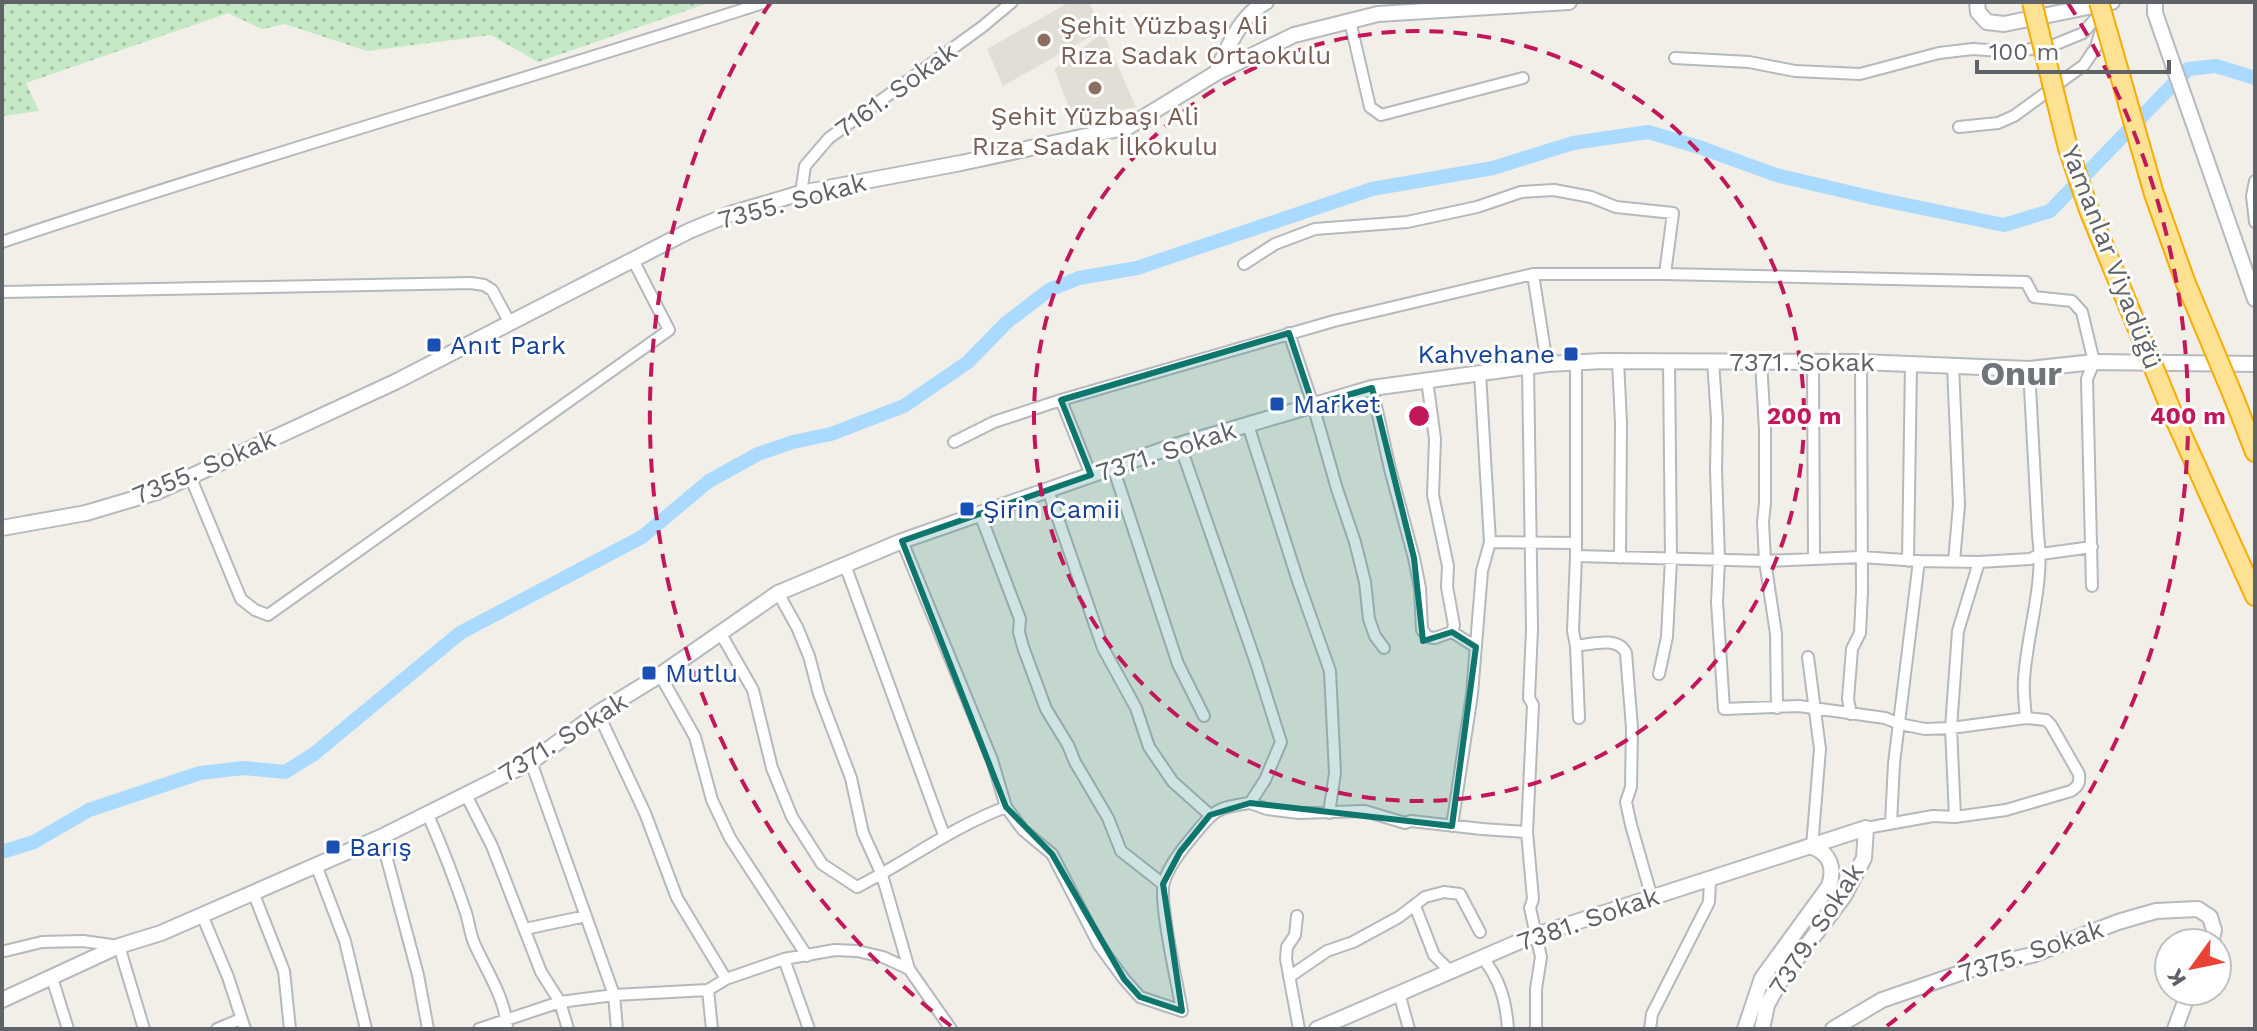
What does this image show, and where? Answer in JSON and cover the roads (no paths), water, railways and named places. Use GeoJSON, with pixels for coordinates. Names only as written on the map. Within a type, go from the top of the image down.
{"type":"FeatureCollection","features":[{"type":"Feature","properties":{"kind":"highway","name":"Yamanlar Viyadüğü"},"geometry":{"type":"LineString","coordinates":[[2032,2],[2068,148],[2089,210],[2174,417],[2243,571]]}},
{"type":"Feature","properties":{"kind":"highway"},"geometry":{"type":"LineString","coordinates":[[2099,2],[2154,194],[2185,281],[2255,452]]}},
{"type":"Feature","properties":{"kind":"highway"},"geometry":{"type":"LineString","coordinates":[[2234,398],[2255,436]]}},
{"type":"Feature","properties":{"kind":"highway"},"geometry":{"type":"LineString","coordinates":[[2243,571],[2255,596]]}},
{"type":"Feature","properties":{"kind":"highway"},"geometry":{"type":"LineString","coordinates":[[2243,571],[2255,608]]}},
{"type":"Feature","properties":{"kind":"street"},"geometry":{"type":"LineString","coordinates":[[2,242],[166,187],[766,2]]}},
{"type":"Feature","properties":{"kind":"street","name":"7161. Sokak"},"geometry":{"type":"LineString","coordinates":[[801,193],[805,166],[829,138],[1012,2]]}},
{"type":"Feature","properties":{"kind":"street"},"geometry":{"type":"LineString","coordinates":[[1216,73],[1241,24],[1266,2]]}},
{"type":"Feature","properties":{"kind":"street","name":"7355. Sokak"},"geometry":{"type":"LineString","coordinates":[[2,528],[86,513],[157,492],[395,382],[689,231],[730,214],[801,193],[1128,127],[1216,73],[1294,35],[1378,14],[1567,2]]}},
{"type":"Feature","properties":{"kind":"street"},"geometry":{"type":"LineString","coordinates":[[1977,2],[1978,12],[1987,22],[2004,24],[2110,2]]}},
{"type":"Feature","properties":{"kind":"street"},"geometry":{"type":"LineString","coordinates":[[1675,58],[1714,58],[1795,71],[1860,74],[1939,53],[1973,49],[2014,52],[2054,45],[2083,33],[2110,2]]}},
{"type":"Feature","properties":{"kind":"street"},"geometry":{"type":"LineString","coordinates":[[1959,127],[1998,123],[2014,116],[2084,65],[2096,47],[2110,2]]}},
{"type":"Feature","properties":{"kind":"street"},"geometry":{"type":"LineString","coordinates":[[2155,8],[2255,299]]}},
{"type":"Feature","properties":{"kind":"street"},"geometry":{"type":"LineString","coordinates":[[1350,21],[1370,107],[1381,115],[1523,78]]}},
{"type":"Feature","properties":{"kind":"street"},"geometry":{"type":"LineString","coordinates":[[2255,181],[2252,196],[2255,222]]}},
{"type":"Feature","properties":{"kind":"street"},"geometry":{"type":"LineString","coordinates":[[1244,264],[1275,244],[1315,229],[1407,222],[1477,207],[1521,192],[1554,190],[1591,197],[1616,207],[1673,213],[1665,274]]}},
{"type":"Feature","properties":{"kind":"street"},"geometry":{"type":"LineString","coordinates":[[190,476],[241,599],[268,615],[669,330],[633,260]]}},
{"type":"Feature","properties":{"kind":"street"},"geometry":{"type":"LineString","coordinates":[[1533,274],[1547,364]]}},
{"type":"Feature","properties":{"kind":"street"},"geometry":{"type":"LineString","coordinates":[[954,442],[994,422],[1061,400],[1289,333],[1533,274],[2026,282],[2034,297],[2072,301],[2082,312],[2094,362],[2087,379],[2092,586]]}},
{"type":"Feature","properties":{"kind":"street"},"geometry":{"type":"LineString","coordinates":[[2,292],[471,283],[492,290],[510,323]]}},
{"type":"Feature","properties":{"kind":"street"},"geometry":{"type":"LineString","coordinates":[[1289,333],[1355,542],[1365,582],[1369,619],[1375,636],[1384,648]]}},
{"type":"Feature","properties":{"kind":"street"},"geometry":{"type":"LineString","coordinates":[[1618,361],[1620,558]]}},
{"type":"Feature","properties":{"kind":"street"},"geometry":{"type":"LineString","coordinates":[[1659,674],[1667,637],[1671,559],[1669,361]]}},
{"type":"Feature","properties":{"kind":"street"},"geometry":{"type":"LineString","coordinates":[[1713,361],[1717,419],[1717,602],[1724,709],[1799,706],[1885,718],[1925,729],[2026,718],[2046,720],[2079,774],[2077,787],[2006,810],[1955,817],[1933,816],[1866,828]]}},
{"type":"Feature","properties":{"kind":"street"},"geometry":{"type":"LineString","coordinates":[[1761,361],[1765,430],[1765,561],[1776,634],[1777,708]]}},
{"type":"Feature","properties":{"kind":"street"},"geometry":{"type":"LineString","coordinates":[[1576,362],[1573,631],[1579,718]]}},
{"type":"Feature","properties":{"kind":"street","name":"7371. Sokak"},"geometry":{"type":"LineString","coordinates":[[2,1000],[119,946],[161,933],[381,837],[531,762],[598,713],[660,675],[778,593],[902,541],[1113,467],[1372,388],[1576,362],[1861,362],[2029,369],[2094,362],[2255,364]]}},
{"type":"Feature","properties":{"kind":"street"},"geometry":{"type":"LineString","coordinates":[[1813,362],[1814,559]]}},
{"type":"Feature","properties":{"kind":"street"},"geometry":{"type":"LineString","coordinates":[[1851,714],[1848,699],[1852,649],[1860,633],[1861,362]]}},
{"type":"Feature","properties":{"kind":"street"},"geometry":{"type":"LineString","coordinates":[[1891,823],[1914,561],[1911,364]]}},
{"type":"Feature","properties":{"kind":"street"},"geometry":{"type":"LineString","coordinates":[[1953,365],[1959,505],[1954,561]]}},
{"type":"Feature","properties":{"kind":"street"},"geometry":{"type":"LineString","coordinates":[[1528,367],[1532,629],[1529,698],[1533,705],[1527,832],[1533,899],[1530,908],[1541,957],[1536,989],[1536,1029]]}},
{"type":"Feature","properties":{"kind":"street"},"geometry":{"type":"LineString","coordinates":[[2026,718],[2024,681],[2041,554],[2029,369]]}},
{"type":"Feature","properties":{"kind":"street"},"geometry":{"type":"LineString","coordinates":[[1452,826],[1472,694],[1482,571],[1490,542],[1480,373]]}},
{"type":"Feature","properties":{"kind":"street"},"geometry":{"type":"LineString","coordinates":[[1427,380],[1435,439],[1433,495],[1448,566],[1447,587],[1454,625],[1452,632]]}},
{"type":"Feature","properties":{"kind":"street"},"geometry":{"type":"LineString","coordinates":[[1372,388],[1414,558],[1420,588],[1422,630],[1428,637],[1435,638],[1452,632]]}},
{"type":"Feature","properties":{"kind":"street"},"geometry":{"type":"LineString","coordinates":[[1061,400],[1091,475]]}},
{"type":"Feature","properties":{"kind":"street"},"geometry":{"type":"LineString","coordinates":[[1248,425],[1330,671],[1335,773],[1329,813]]}},
{"type":"Feature","properties":{"kind":"street"},"geometry":{"type":"LineString","coordinates":[[1180,445],[1281,742],[1265,780],[1250,803]]}},
{"type":"Feature","properties":{"kind":"street"},"geometry":{"type":"LineString","coordinates":[[1113,467],[1178,664],[1204,716]]}},
{"type":"Feature","properties":{"kind":"street"},"geometry":{"type":"LineString","coordinates":[[1048,490],[1103,648],[1136,708],[1149,747],[1173,782],[1210,815]]}},
{"type":"Feature","properties":{"kind":"street"},"geometry":{"type":"LineString","coordinates":[[980,514],[1020,619],[1023,647],[1046,709],[1108,818],[1121,851],[1163,884]]}},
{"type":"Feature","properties":{"kind":"street"},"geometry":{"type":"LineString","coordinates":[[902,541],[992,760],[1006,807],[1023,830],[1052,854],[1099,945],[1140,997],[1182,1011],[1163,884],[1180,852],[1210,815],[1226,806],[1250,803],[1267,809],[1299,813],[1365,811],[1405,823],[1411,821],[1527,832]]}},
{"type":"Feature","properties":{"kind":"street"},"geometry":{"type":"LineString","coordinates":[[1490,542],[1576,543]]}},
{"type":"Feature","properties":{"kind":"street"},"geometry":{"type":"LineString","coordinates":[[1576,556],[1765,561],[1861,557],[1979,562],[2030,559],[2041,554],[2092,547]]}},
{"type":"Feature","properties":{"kind":"street"},"geometry":{"type":"LineString","coordinates":[[1955,817],[1951,728],[1958,631],[1979,562]]}},
{"type":"Feature","properties":{"kind":"street"},"geometry":{"type":"LineString","coordinates":[[845,565],[944,835]]}},
{"type":"Feature","properties":{"kind":"street"},"geometry":{"type":"LineString","coordinates":[[778,593],[809,656],[819,694],[851,778],[863,833],[882,875],[909,969],[951,1029]]}},
{"type":"Feature","properties":{"kind":"street"},"geometry":{"type":"LineString","coordinates":[[1452,632],[1476,647]]}},
{"type":"Feature","properties":{"kind":"street"},"geometry":{"type":"LineString","coordinates":[[721,634],[753,690],[772,768],[792,817],[822,864],[857,887],[882,875],[944,835],[1006,807]]}},
{"type":"Feature","properties":{"kind":"street"},"geometry":{"type":"LineString","coordinates":[[1576,646],[1617,643],[1626,653],[1632,728],[1631,787],[1626,802],[1652,898]]}},
{"type":"Feature","properties":{"kind":"street"},"geometry":{"type":"LineString","coordinates":[[1808,657],[1820,749],[1812,847]]}},
{"type":"Feature","properties":{"kind":"street"},"geometry":{"type":"LineString","coordinates":[[660,675],[695,737],[712,800],[730,838],[807,956]]}},
{"type":"Feature","properties":{"kind":"street"},"geometry":{"type":"LineString","coordinates":[[598,713],[645,813],[677,898],[726,979]]}},
{"type":"Feature","properties":{"kind":"street"},"geometry":{"type":"LineString","coordinates":[[531,762],[614,995],[617,1029]]}},
{"type":"Feature","properties":{"kind":"street"},"geometry":{"type":"LineString","coordinates":[[466,795],[492,846],[541,972],[560,1002],[568,1029]]}},
{"type":"Feature","properties":{"kind":"street"},"geometry":{"type":"LineString","coordinates":[[428,815],[507,1025]]}},
{"type":"Feature","properties":{"kind":"street","name":"7381. Sokak"},"geometry":{"type":"LineString","coordinates":[[1317,1029],[1537,934],[1866,828]]}},
{"type":"Feature","properties":{"kind":"street","name":"7379. Sokak"},"geometry":{"type":"LineString","coordinates":[[1762,1029],[1767,1005],[1780,981],[1844,896],[1860,866],[1864,858],[1866,828]]}},
{"type":"Feature","properties":{"kind":"street"},"geometry":{"type":"LineString","coordinates":[[381,837],[418,975],[428,1029]]}},
{"type":"Feature","properties":{"kind":"street","name":"7379. Sokak"},"geometry":{"type":"LineString","coordinates":[[1745,1029],[1762,978],[1829,886],[1833,874],[1831,865],[1822,850],[1812,847]]}},
{"type":"Feature","properties":{"kind":"street"},"geometry":{"type":"LineString","coordinates":[[316,865],[345,941],[366,1029]]}},
{"type":"Feature","properties":{"kind":"street"},"geometry":{"type":"LineString","coordinates":[[1650,1029],[1652,1014],[1709,902],[1710,879]]}},
{"type":"Feature","properties":{"kind":"street"},"geometry":{"type":"LineString","coordinates":[[253,892],[284,971],[290,1029]]}},
{"type":"Feature","properties":{"kind":"street"},"geometry":{"type":"LineString","coordinates":[[1289,977],[1327,951],[1353,942],[1399,917],[1425,897],[1444,892],[1456,892],[1464,899],[1480,932]]}},
{"type":"Feature","properties":{"kind":"street"},"geometry":{"type":"LineString","coordinates":[[1415,906],[1434,955],[1450,971]]}},
{"type":"Feature","properties":{"kind":"street","name":"7375. Sokak"},"geometry":{"type":"LineString","coordinates":[[1833,1029],[1882,1000],[1975,968],[2032,955],[2156,911],[2198,909],[2210,917],[2213,927]]}},
{"type":"Feature","properties":{"kind":"street"},"geometry":{"type":"LineString","coordinates":[[202,915],[228,977],[243,1024],[217,1029]]}},
{"type":"Feature","properties":{"kind":"street"},"geometry":{"type":"LineString","coordinates":[[525,929],[586,916]]}},
{"type":"Feature","properties":{"kind":"street"},"geometry":{"type":"LineString","coordinates":[[1297,916],[1295,935],[1287,947],[1286,959],[1299,1029]]}},
{"type":"Feature","properties":{"kind":"street"},"geometry":{"type":"LineString","coordinates":[[5,951],[42,942],[83,941],[119,946],[144,1029]]}},
{"type":"Feature","properties":{"kind":"street"},"geometry":{"type":"LineString","coordinates":[[479,1029],[507,1025],[560,1002],[614,995],[708,990],[726,979],[784,959],[835,950],[883,957],[909,969]]}},
{"type":"Feature","properties":{"kind":"street"},"geometry":{"type":"LineString","coordinates":[[1482,957],[1493,971],[1505,999],[1508,1029]]}},
{"type":"Feature","properties":{"kind":"street"},"geometry":{"type":"LineString","coordinates":[[784,959],[809,1029]]}},
{"type":"Feature","properties":{"kind":"street"},"geometry":{"type":"LineString","coordinates":[[52,978],[68,1029]]}},
{"type":"Feature","properties":{"kind":"street"},"geometry":{"type":"LineString","coordinates":[[708,990],[712,1029]]}},
{"type":"Feature","properties":{"kind":"street"},"geometry":{"type":"LineString","coordinates":[[1399,993],[1409,1029]]}},
{"type":"Feature","properties":{"kind":"street"},"geometry":{"type":"LineString","coordinates":[[2175,1029],[2183,1007]]}},
{"type":"Feature","properties":{"kind":"waterway"},"geometry":{"type":"LineString","coordinates":[[2,852],[34,842],[89,810],[200,773],[244,768],[285,772],[314,754],[460,633],[642,537],[709,481],[758,454],[831,434],[904,406],[968,362],[1006,323],[1049,290],[1079,278],[1137,268],[1372,189],[1493,168],[1573,143],[1648,132],[1776,175],[2004,225],[2050,211],[2188,69],[2216,66],[2255,78]]}},
{"type":"Feature","properties":{"kind":"place","name":"Şehit Yüzbaşı Ali Rıza Sadak Ortaokulu"},"geometry":{"type":"Point","coordinates":[1044,40]}},
{"type":"Feature","properties":{"kind":"place","name":"Şehit Yüzbaşı Ali Rıza Sadak İlkokulu"},"geometry":{"type":"Point","coordinates":[1095,88]}},
{"type":"Feature","properties":{"kind":"place","name":"Anıt Park"},"geometry":{"type":"Point","coordinates":[434,345]}},
{"type":"Feature","properties":{"kind":"place","name":"Kahvehane"},"geometry":{"type":"Point","coordinates":[1571,354]}},
{"type":"Feature","properties":{"kind":"place","name":"Market"},"geometry":{"type":"Point","coordinates":[1277,404]}},
{"type":"Feature","properties":{"kind":"place","name":"Şirin Camii"},"geometry":{"type":"Point","coordinates":[967,509]}},
{"type":"Feature","properties":{"kind":"place","name":"Mutlu"},"geometry":{"type":"Point","coordinates":[649,673]}},
{"type":"Feature","properties":{"kind":"place","name":"Barış"},"geometry":{"type":"Point","coordinates":[333,847]}},
{"type":"Feature","properties":{"kind":"district","name":"Onur"},"geometry":{"type":"Point","coordinates":[2021,373]}}]}
